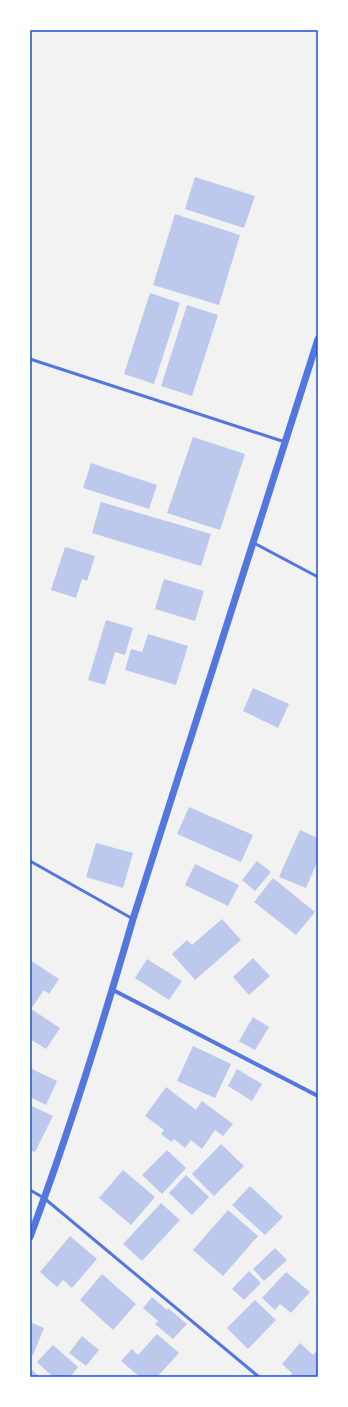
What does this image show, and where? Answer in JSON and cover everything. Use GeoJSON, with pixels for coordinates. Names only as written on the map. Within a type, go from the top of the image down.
{"type":"FeatureCollection","features":[{"type":"Feature","properties":{"kind":"street"},"geometry":{"type":"LineString","coordinates":[[30,1237],[113,990],[134,919],[318,339]]}},
{"type":"Feature","properties":{"kind":"street"},"geometry":{"type":"LineString","coordinates":[[113,990],[318,1096]]}},
{"type":"Feature","properties":{"kind":"lane"},"geometry":{"type":"LineString","coordinates":[[30,359],[286,442]]}},
{"type":"Feature","properties":{"kind":"lane"},"geometry":{"type":"LineString","coordinates":[[254,543],[318,577]]}},
{"type":"Feature","properties":{"kind":"lane"},"geometry":{"type":"LineString","coordinates":[[30,862],[134,919]]}},
{"type":"Feature","properties":{"kind":"lane"},"geometry":{"type":"LineString","coordinates":[[30,1190],[44,1198],[259,1377]]}},
{"type":"Feature","properties":{"kind":"building"},"geometry":{"type":"Polygon","coordinates":[[[195,177],[255,196],[244,228],[185,209],[195,177]]]}},
{"type":"Feature","properties":{"kind":"building"},"geometry":{"type":"Polygon","coordinates":[[[175,214],[240,235],[219,305],[153,285],[175,214]]]}},
{"type":"Feature","properties":{"kind":"building"},"geometry":{"type":"Polygon","coordinates":[[[150,293],[180,303],[154,384],[124,374],[150,293]]]}},
{"type":"Feature","properties":{"kind":"building"},"geometry":{"type":"Polygon","coordinates":[[[187,305],[218,315],[192,396],[161,386],[187,305]]]}},
{"type":"Feature","properties":{"kind":"building"},"geometry":{"type":"Polygon","coordinates":[[[193,437],[245,454],[220,530],[167,513],[193,437]]]}},
{"type":"Feature","properties":{"kind":"building"},"geometry":{"type":"Polygon","coordinates":[[[91,463],[157,485],[149,509],[83,488],[91,463]]]}},
{"type":"Feature","properties":{"kind":"building"},"geometry":{"type":"Polygon","coordinates":[[[101,502],[211,534],[201,566],[92,533],[101,502]]]}},
{"type":"Feature","properties":{"kind":"building"},"geometry":{"type":"Polygon","coordinates":[[[65,547],[95,556],[87,581],[82,579],[76,598],[51,590],[65,547]]]}},
{"type":"Feature","properties":{"kind":"building"},"geometry":{"type":"Polygon","coordinates":[[[164,579],[204,591],[195,621],[155,609],[164,579]]]}},
{"type":"Feature","properties":{"kind":"building"},"geometry":{"type":"Polygon","coordinates":[[[106,620],[133,628],[125,655],[115,652],[105,685],[88,680],[106,620]]]}},
{"type":"Feature","properties":{"kind":"building"},"geometry":{"type":"Polygon","coordinates":[[[148,634],[188,646],[176,685],[125,670],[131,649],[142,652],[148,634]]]}},
{"type":"Feature","properties":{"kind":"building"},"geometry":{"type":"Polygon","coordinates":[[[253,688],[289,704],[278,728],[243,711],[253,688]]]}},
{"type":"Feature","properties":{"kind":"building"},"geometry":{"type":"Polygon","coordinates":[[[189,807],[253,835],[241,862],[177,834],[189,807]]]}},
{"type":"Feature","properties":{"kind":"building"},"geometry":{"type":"Polygon","coordinates":[[[300,830],[318,838],[318,860],[306,888],[279,877],[300,830]]]}},
{"type":"Feature","properties":{"kind":"building"},"geometry":{"type":"Polygon","coordinates":[[[96,843],[133,853],[123,888],[86,877],[96,843]]]}},
{"type":"Feature","properties":{"kind":"building"},"geometry":{"type":"Polygon","coordinates":[[[257,861],[271,872],[255,891],[242,880],[257,861]]]}},
{"type":"Feature","properties":{"kind":"building"},"geometry":{"type":"Polygon","coordinates":[[[195,864],[239,885],[228,906],[185,885],[195,864]]]}},
{"type":"Feature","properties":{"kind":"building"},"geometry":{"type":"Polygon","coordinates":[[[273,878],[315,912],[296,935],[254,902],[273,878]]]}},
{"type":"Feature","properties":{"kind":"building"},"geometry":{"type":"Polygon","coordinates":[[[222,919],[241,940],[195,980],[172,954],[187,940],[192,945],[222,919]]]}},
{"type":"Feature","properties":{"kind":"building"},"geometry":{"type":"Polygon","coordinates":[[[253,958],[270,976],[249,995],[233,977],[253,958]]]}},
{"type":"Feature","properties":{"kind":"building"},"geometry":{"type":"Polygon","coordinates":[[[147,959],[182,981],[169,1000],[135,978],[147,959]]]}},
{"type":"Feature","properties":{"kind":"building"},"geometry":{"type":"Polygon","coordinates":[[[30,960],[59,979],[49,994],[44,990],[31,1009],[60,1028],[46,1049],[30,1039],[30,960]]]}},
{"type":"Feature","properties":{"kind":"building"},"geometry":{"type":"Polygon","coordinates":[[[253,1017],[269,1027],[255,1050],[239,1041],[253,1017]]]}},
{"type":"Feature","properties":{"kind":"building"},"geometry":{"type":"Polygon","coordinates":[[[193,1046],[231,1064],[215,1098],[177,1081],[193,1046]]]}},
{"type":"Feature","properties":{"kind":"building"},"geometry":{"type":"Polygon","coordinates":[[[30,1068],[57,1081],[46,1105],[30,1097],[30,1068]]]}},
{"type":"Feature","properties":{"kind":"building"},"geometry":{"type":"Polygon","coordinates":[[[237,1069],[262,1084],[252,1101],[228,1086],[237,1069]]]}},
{"type":"Feature","properties":{"kind":"building"},"geometry":{"type":"Polygon","coordinates":[[[166,1087],[196,1110],[202,1101],[233,1124],[223,1136],[215,1130],[202,1149],[191,1140],[185,1148],[174,1139],[171,1142],[161,1134],[164,1130],[145,1116],[166,1087]]]}},
{"type":"Feature","properties":{"kind":"building"},"geometry":{"type":"Polygon","coordinates":[[[30,1105],[53,1116],[35,1152],[30,1150],[30,1105]]]}},
{"type":"Feature","properties":{"kind":"building"},"geometry":{"type":"Polygon","coordinates":[[[221,1144],[244,1166],[214,1196],[192,1174],[221,1144]]]}},
{"type":"Feature","properties":{"kind":"building"},"geometry":{"type":"Polygon","coordinates":[[[167,1150],[186,1168],[162,1194],[142,1175],[167,1150]]]}},
{"type":"Feature","properties":{"kind":"building"},"geometry":{"type":"Polygon","coordinates":[[[123,1170],[155,1197],[131,1225],[99,1198],[123,1170]]]}},
{"type":"Feature","properties":{"kind":"building"},"geometry":{"type":"Polygon","coordinates":[[[186,1175],[209,1197],[192,1215],[169,1193],[186,1175]]]}},
{"type":"Feature","properties":{"kind":"building"},"geometry":{"type":"Polygon","coordinates":[[[250,1186],[283,1217],[265,1235],[232,1205],[250,1186]]]}},
{"type":"Feature","properties":{"kind":"building"},"geometry":{"type":"Polygon","coordinates":[[[161,1203],[180,1220],[142,1261],[123,1244],[161,1203]]]}},
{"type":"Feature","properties":{"kind":"building"},"geometry":{"type":"Polygon","coordinates":[[[228,1210],[258,1236],[223,1276],[193,1250],[228,1210]]]}},
{"type":"Feature","properties":{"kind":"building"},"geometry":{"type":"Polygon","coordinates":[[[70,1236],[97,1259],[72,1288],[63,1280],[57,1287],[40,1272],[70,1236]]]}},
{"type":"Feature","properties":{"kind":"building"},"geometry":{"type":"Polygon","coordinates":[[[275,1248],[287,1260],[264,1281],[253,1269],[275,1248]]]}},
{"type":"Feature","properties":{"kind":"building"},"geometry":{"type":"Polygon","coordinates":[[[249,1271],[261,1283],[244,1300],[232,1289],[249,1271]]]}},
{"type":"Feature","properties":{"kind":"building"},"geometry":{"type":"Polygon","coordinates":[[[286,1272],[310,1292],[291,1313],[280,1304],[275,1310],[262,1298],[286,1272]]]}},
{"type":"Feature","properties":{"kind":"building"},"geometry":{"type":"Polygon","coordinates":[[[102,1274],[136,1304],[113,1330],[80,1300],[102,1274]]]}},
{"type":"Feature","properties":{"kind":"building"},"geometry":{"type":"Polygon","coordinates":[[[152,1297],[187,1324],[173,1339],[155,1324],[158,1321],[143,1308],[152,1297]]]}},
{"type":"Feature","properties":{"kind":"building"},"geometry":{"type":"Polygon","coordinates":[[[255,1300],[276,1320],[248,1349],[227,1328],[255,1300]]]}},
{"type":"Feature","properties":{"kind":"building"},"geometry":{"type":"Polygon","coordinates":[[[30,1322],[44,1328],[33,1355],[30,1354],[30,1322]]]}},
{"type":"Feature","properties":{"kind":"building"},"geometry":{"type":"Polygon","coordinates":[[[157,1334],[179,1353],[157,1377],[140,1377],[121,1361],[132,1349],[138,1355],[157,1334]]]}},
{"type":"Feature","properties":{"kind":"building"},"geometry":{"type":"Polygon","coordinates":[[[82,1336],[99,1350],[86,1366],[69,1353],[82,1336]]]}},
{"type":"Feature","properties":{"kind":"building"},"geometry":{"type":"Polygon","coordinates":[[[300,1343],[313,1355],[318,1349],[318,1377],[290,1377],[292,1373],[282,1364],[300,1343]]]}},
{"type":"Feature","properties":{"kind":"building"},"geometry":{"type":"Polygon","coordinates":[[[53,1345],[78,1367],[70,1377],[53,1377],[37,1362],[53,1345]]]}},
{"type":"Feature","properties":{"kind":"building"},"geometry":{"type":"Polygon","coordinates":[[[30,1368],[40,1377],[30,1377],[30,1368]]]}}]}
